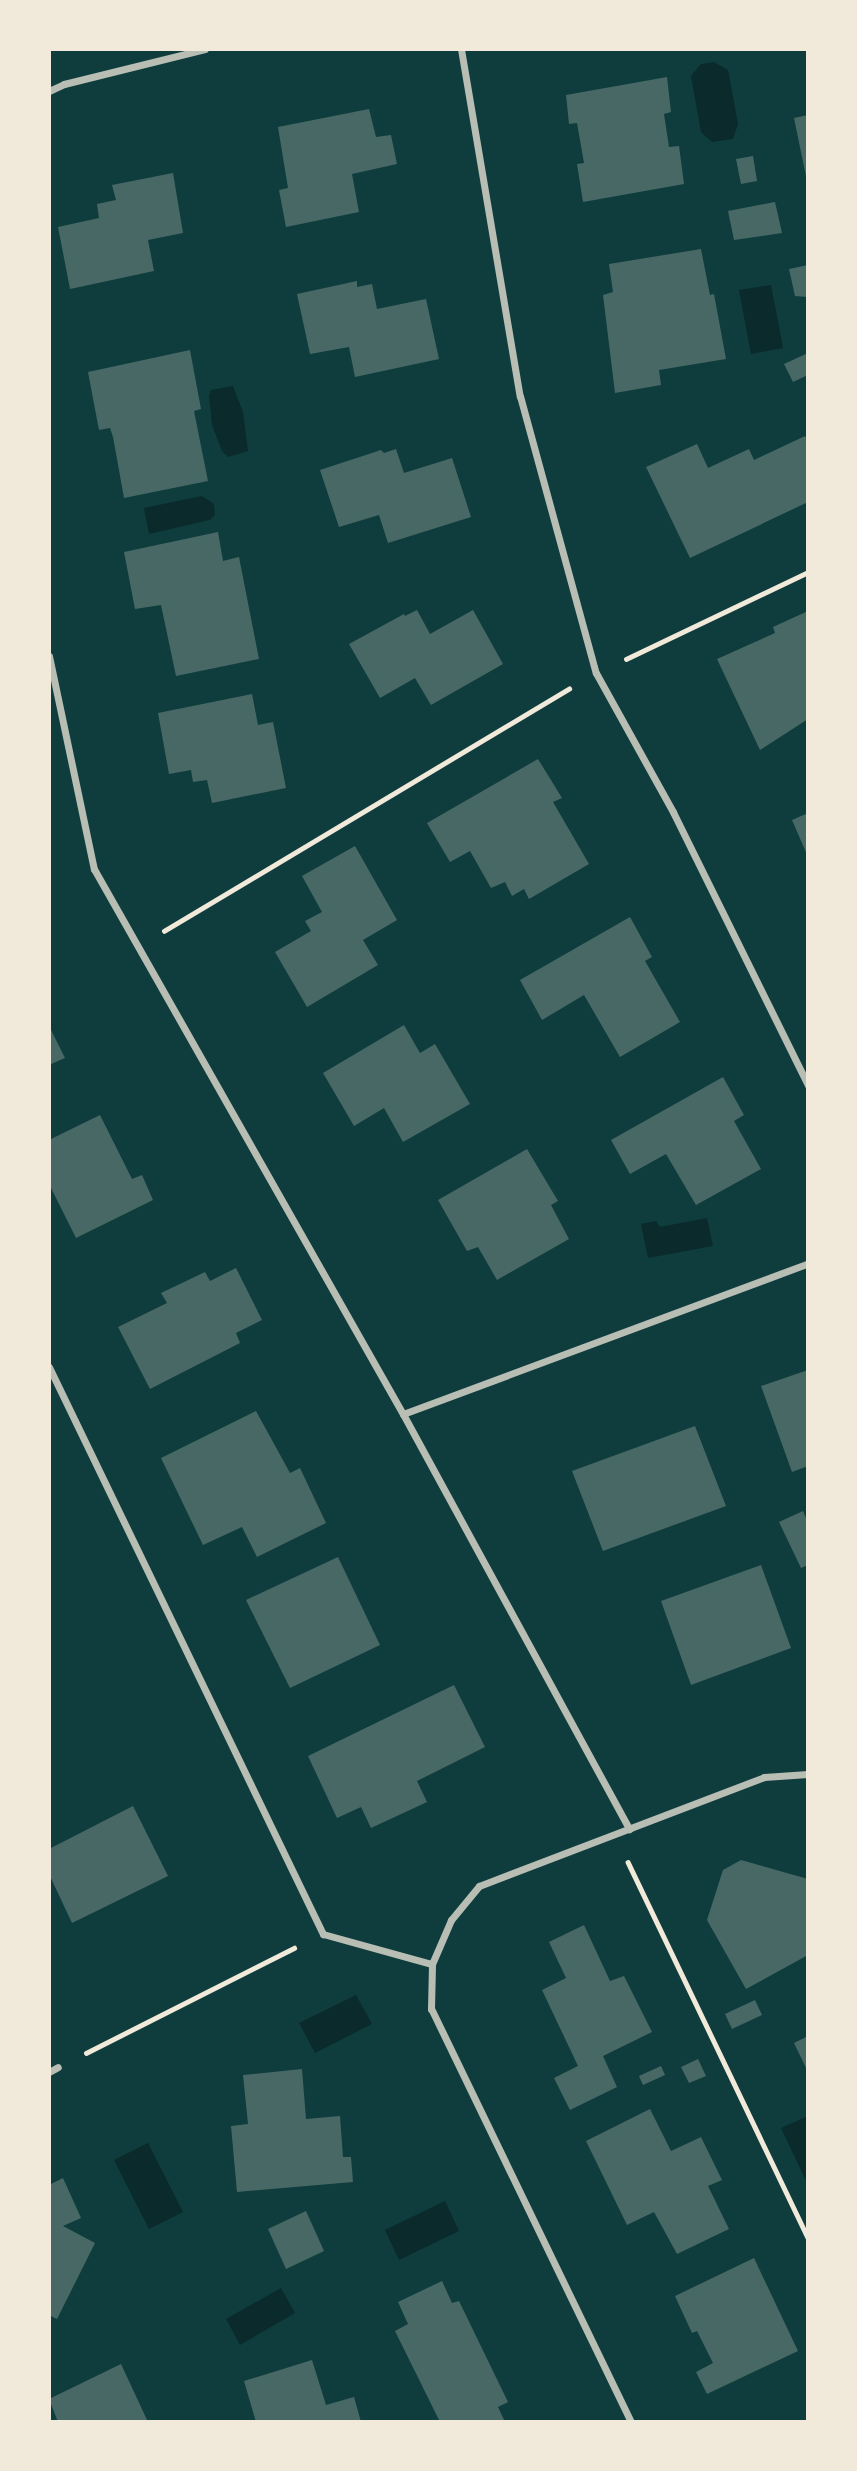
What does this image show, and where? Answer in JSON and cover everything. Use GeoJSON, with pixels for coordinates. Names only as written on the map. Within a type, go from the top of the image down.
{"type":"FeatureCollection","features":[{"type":"Feature","properties":{"kind":"street"},"geometry":{"type":"LineString","coordinates":[[49,91],[64,84],[205,49]]}},
{"type":"Feature","properties":{"kind":"street"},"geometry":{"type":"LineString","coordinates":[[461,49],[520,396],[596,673],[673,812],[808,1085]]}},
{"type":"Feature","properties":{"kind":"street"},"geometry":{"type":"LineString","coordinates":[[49,656],[94,869],[136,948],[403,1414],[629,1829]]}},
{"type":"Feature","properties":{"kind":"street"},"geometry":{"type":"LineString","coordinates":[[403,1414],[808,1263]]}},
{"type":"Feature","properties":{"kind":"street"},"geometry":{"type":"LineString","coordinates":[[49,1367],[323,1934],[432,1964]]}},
{"type":"Feature","properties":{"kind":"street"},"geometry":{"type":"LineString","coordinates":[[631,2422],[431,2009],[432,1964],[451,1920],[479,1886],[764,1777],[808,1773]]}},
{"type":"Feature","properties":{"kind":"street"},"geometry":{"type":"LineString","coordinates":[[49,2073],[58,2067]]}},
{"type":"Feature","properties":{"kind":"path"},"geometry":{"type":"LineString","coordinates":[[136,948],[596,673],[808,572]]}},
{"type":"Feature","properties":{"kind":"path"},"geometry":{"type":"LineString","coordinates":[[629,1829],[624,1854],[808,2237]]}},
{"type":"Feature","properties":{"kind":"path"},"geometry":{"type":"LineString","coordinates":[[58,2067],[323,1934]]}},
{"type":"Feature","properties":{"kind":"water"},"geometry":{"type":"Polygon","coordinates":[[[714,62],[728,70],[738,124],[733,139],[712,142],[701,132],[691,76],[701,64],[714,62]]]}},
{"type":"Feature","properties":{"kind":"water"},"geometry":{"type":"Polygon","coordinates":[[[771,285],[783,348],[751,354],[739,290],[771,285]]]}},
{"type":"Feature","properties":{"kind":"water"},"geometry":{"type":"Polygon","coordinates":[[[233,386],[243,412],[248,451],[228,457],[222,451],[212,425],[209,396],[211,390],[233,386]]]}},
{"type":"Feature","properties":{"kind":"water"},"geometry":{"type":"Polygon","coordinates":[[[202,496],[214,504],[215,515],[210,520],[149,534],[144,508],[202,496]]]}},
{"type":"Feature","properties":{"kind":"water"},"geometry":{"type":"Polygon","coordinates":[[[707,1218],[713,1246],[648,1258],[641,1224],[656,1221],[660,1227],[707,1218]]]}},
{"type":"Feature","properties":{"kind":"water"},"geometry":{"type":"Polygon","coordinates":[[[356,1995],[372,2024],[315,2053],[299,2023],[356,1995]]]}},
{"type":"Feature","properties":{"kind":"water"},"geometry":{"type":"Polygon","coordinates":[[[808,2116],[808,2185],[781,2128],[808,2116]]]}},
{"type":"Feature","properties":{"kind":"water"},"geometry":{"type":"Polygon","coordinates":[[[148,2143],[183,2212],[149,2229],[114,2160],[148,2143]]]}},
{"type":"Feature","properties":{"kind":"water"},"geometry":{"type":"Polygon","coordinates":[[[445,2201],[459,2231],[399,2260],[385,2230],[445,2201]]]}},
{"type":"Feature","properties":{"kind":"water"},"geometry":{"type":"Polygon","coordinates":[[[281,2288],[295,2313],[240,2345],[226,2319],[281,2288]]]}},
{"type":"Feature","properties":{"kind":"building"},"geometry":{"type":"Polygon","coordinates":[[[667,77],[671,112],[664,114],[669,147],[679,146],[684,184],[583,202],[577,164],[584,163],[577,123],[569,124],[566,95],[667,77]]]}},
{"type":"Feature","properties":{"kind":"building"},"geometry":{"type":"Polygon","coordinates":[[[369,109],[376,137],[391,135],[397,164],[352,174],[359,212],[286,227],[279,190],[288,188],[278,127],[369,109]]]}},
{"type":"Feature","properties":{"kind":"building"},"geometry":{"type":"Polygon","coordinates":[[[808,115],[808,181],[807,181],[794,118],[808,115]]]}},
{"type":"Feature","properties":{"kind":"building"},"geometry":{"type":"Polygon","coordinates":[[[753,156],[757,181],[741,184],[736,159],[753,156]]]}},
{"type":"Feature","properties":{"kind":"building"},"geometry":{"type":"Polygon","coordinates":[[[173,173],[183,233],[148,240],[154,271],[70,289],[58,227],[99,218],[97,204],[116,200],[112,185],[173,173]]]}},
{"type":"Feature","properties":{"kind":"building"},"geometry":{"type":"Polygon","coordinates":[[[775,202],[782,233],[734,240],[728,211],[775,202]]]}},
{"type":"Feature","properties":{"kind":"building"},"geometry":{"type":"Polygon","coordinates":[[[701,249],[710,295],[714,294],[726,359],[659,370],[661,385],[615,393],[603,295],[613,292],[609,264],[701,249]]]}},
{"type":"Feature","properties":{"kind":"building"},"geometry":{"type":"Polygon","coordinates":[[[808,265],[808,297],[795,296],[789,269],[808,265]]]}},
{"type":"Feature","properties":{"kind":"building"},"geometry":{"type":"Polygon","coordinates":[[[357,281],[357,287],[372,284],[377,309],[426,299],[439,359],[355,377],[349,347],[310,354],[297,294],[357,281]]]}},
{"type":"Feature","properties":{"kind":"building"},"geometry":{"type":"Polygon","coordinates":[[[190,350],[201,409],[194,411],[208,481],[124,498],[113,437],[110,428],[99,430],[88,372],[190,350]]]}},
{"type":"Feature","properties":{"kind":"building"},"geometry":{"type":"Polygon","coordinates":[[[808,353],[808,375],[793,382],[784,364],[808,353]]]}},
{"type":"Feature","properties":{"kind":"building"},"geometry":{"type":"Polygon","coordinates":[[[805,436],[808,443],[808,502],[690,558],[646,467],[697,444],[708,468],[749,449],[754,460],[805,436]]]}},
{"type":"Feature","properties":{"kind":"building"},"geometry":{"type":"Polygon","coordinates":[[[396,449],[404,473],[452,458],[471,517],[388,543],[379,515],[339,527],[320,470],[381,450],[384,453],[396,449]]]}},
{"type":"Feature","properties":{"kind":"building"},"geometry":{"type":"Polygon","coordinates":[[[218,532],[223,561],[239,557],[259,659],[176,676],[161,605],[135,609],[124,552],[218,532]]]}},
{"type":"Feature","properties":{"kind":"building"},"geometry":{"type":"Polygon","coordinates":[[[417,610],[430,634],[473,610],[503,664],[431,705],[415,678],[380,698],[349,644],[404,614],[405,616],[417,610]]]}},
{"type":"Feature","properties":{"kind":"building"},"geometry":{"type":"Polygon","coordinates":[[[808,611],[808,719],[760,750],[717,659],[775,633],[773,627],[808,611]]]}},
{"type":"Feature","properties":{"kind":"building"},"geometry":{"type":"Polygon","coordinates":[[[252,694],[258,725],[273,722],[286,788],[212,803],[207,780],[193,782],[191,770],[169,774],[158,713],[252,694]]]}},
{"type":"Feature","properties":{"kind":"building"},"geometry":{"type":"Polygon","coordinates":[[[538,759],[562,798],[553,802],[589,864],[529,899],[524,889],[512,896],[505,882],[491,888],[470,851],[450,862],[427,823],[538,759]]]}},
{"type":"Feature","properties":{"kind":"building"},"geometry":{"type":"Polygon","coordinates":[[[808,813],[808,857],[792,820],[808,813]]]}},
{"type":"Feature","properties":{"kind":"building"},"geometry":{"type":"Polygon","coordinates":[[[355,846],[397,920],[363,940],[378,965],[307,1007],[275,952],[311,931],[305,921],[322,912],[302,876],[355,846]]]}},
{"type":"Feature","properties":{"kind":"building"},"geometry":{"type":"Polygon","coordinates":[[[630,917],[652,957],[645,961],[680,1022],[620,1057],[584,995],[542,1020],[520,980],[630,917]]]}},
{"type":"Feature","properties":{"kind":"building"},"geometry":{"type":"Polygon","coordinates":[[[404,1025],[420,1053],[435,1044],[470,1104],[403,1142],[384,1108],[354,1126],[323,1073],[404,1025]]]}},
{"type":"Feature","properties":{"kind":"building"},"geometry":{"type":"Polygon","coordinates":[[[49,1026],[65,1058],[49,1065],[49,1026]]]}},
{"type":"Feature","properties":{"kind":"building"},"geometry":{"type":"Polygon","coordinates":[[[723,1077],[744,1115],[734,1121],[761,1169],[696,1205],[666,1154],[630,1174],[611,1140],[723,1077]]]}},
{"type":"Feature","properties":{"kind":"building"},"geometry":{"type":"Polygon","coordinates":[[[100,1115],[132,1179],[142,1175],[153,1200],[76,1238],[49,1184],[49,1140],[100,1115]]]}},
{"type":"Feature","properties":{"kind":"building"},"geometry":{"type":"Polygon","coordinates":[[[527,1149],[558,1201],[551,1205],[569,1239],[497,1280],[478,1247],[467,1251],[438,1200],[527,1149]]]}},
{"type":"Feature","properties":{"kind":"building"},"geometry":{"type":"Polygon","coordinates":[[[236,1268],[262,1320],[236,1333],[240,1343],[150,1389],[118,1327],[167,1303],[161,1293],[205,1272],[210,1281],[236,1268]]]}},
{"type":"Feature","properties":{"kind":"building"},"geometry":{"type":"Polygon","coordinates":[[[808,1370],[808,1466],[792,1472],[761,1386],[808,1370]]]}},
{"type":"Feature","properties":{"kind":"building"},"geometry":{"type":"Polygon","coordinates":[[[256,1411],[290,1473],[300,1468],[326,1523],[257,1557],[242,1527],[203,1545],[161,1458],[256,1411]]]}},
{"type":"Feature","properties":{"kind":"building"},"geometry":{"type":"Polygon","coordinates":[[[695,1426],[726,1506],[603,1551],[572,1471],[695,1426]]]}},
{"type":"Feature","properties":{"kind":"building"},"geometry":{"type":"Polygon","coordinates":[[[803,1511],[808,1523],[808,1565],[801,1568],[779,1522],[803,1511]]]}},
{"type":"Feature","properties":{"kind":"building"},"geometry":{"type":"Polygon","coordinates":[[[338,1557],[380,1645],[290,1688],[246,1600],[338,1557]]]}},
{"type":"Feature","properties":{"kind":"building"},"geometry":{"type":"Polygon","coordinates":[[[761,1565],[791,1648],[691,1685],[661,1601],[761,1565]]]}},
{"type":"Feature","properties":{"kind":"building"},"geometry":{"type":"Polygon","coordinates":[[[454,1685],[485,1747],[417,1781],[427,1802],[371,1828],[361,1807],[337,1818],[308,1756],[454,1685]]]}},
{"type":"Feature","properties":{"kind":"building"},"geometry":{"type":"Polygon","coordinates":[[[133,1806],[168,1876],[72,1923],[49,1874],[49,1849],[133,1806]]]}},
{"type":"Feature","properties":{"kind":"building"},"geometry":{"type":"Polygon","coordinates":[[[741,1860],[808,1879],[808,1955],[746,1989],[707,1920],[723,1870],[741,1860]]]}},
{"type":"Feature","properties":{"kind":"building"},"geometry":{"type":"Polygon","coordinates":[[[584,1925],[610,1981],[624,1976],[652,2032],[603,2056],[617,2087],[570,2110],[554,2078],[578,2066],[542,1990],[566,1978],[549,1942],[584,1925]]]}},
{"type":"Feature","properties":{"kind":"building"},"geometry":{"type":"Polygon","coordinates":[[[755,2000],[762,2015],[732,2029],[725,2014],[755,2000]]]}},
{"type":"Feature","properties":{"kind":"building"},"geometry":{"type":"Polygon","coordinates":[[[808,2036],[808,2072],[794,2043],[808,2036]]]}},
{"type":"Feature","properties":{"kind":"building"},"geometry":{"type":"Polygon","coordinates":[[[698,2059],[706,2076],[689,2083],[681,2067],[698,2059]]]}},
{"type":"Feature","properties":{"kind":"building"},"geometry":{"type":"Polygon","coordinates":[[[661,2066],[665,2075],[643,2085],[639,2076],[661,2066]]]}},
{"type":"Feature","properties":{"kind":"building"},"geometry":{"type":"Polygon","coordinates":[[[302,2069],[306,2119],[340,2116],[343,2157],[351,2157],[353,2182],[237,2192],[231,2126],[248,2124],[243,2075],[302,2069]]]}},
{"type":"Feature","properties":{"kind":"building"},"geometry":{"type":"Polygon","coordinates":[[[650,2109],[671,2151],[701,2137],[722,2180],[708,2186],[729,2229],[677,2254],[654,2212],[627,2225],[586,2141],[650,2109]]]}},
{"type":"Feature","properties":{"kind":"building"},"geometry":{"type":"Polygon","coordinates":[[[63,2178],[81,2218],[63,2226],[95,2243],[57,2319],[49,2315],[49,2185],[63,2178]]]}},
{"type":"Feature","properties":{"kind":"building"},"geometry":{"type":"Polygon","coordinates":[[[306,2211],[324,2251],[286,2269],[268,2229],[306,2211]]]}},
{"type":"Feature","properties":{"kind":"building"},"geometry":{"type":"Polygon","coordinates":[[[754,2258],[798,2351],[707,2394],[696,2372],[713,2363],[697,2331],[692,2333],[675,2296],[754,2258]]]}},
{"type":"Feature","properties":{"kind":"building"},"geometry":{"type":"Polygon","coordinates":[[[442,2281],[452,2303],[459,2301],[508,2402],[498,2407],[505,2422],[440,2422],[395,2331],[408,2324],[398,2302],[442,2281]]]}},
{"type":"Feature","properties":{"kind":"building"},"geometry":{"type":"Polygon","coordinates":[[[312,2360],[326,2405],[354,2397],[361,2422],[256,2422],[244,2381],[312,2360]]]}},
{"type":"Feature","properties":{"kind":"building"},"geometry":{"type":"Polygon","coordinates":[[[121,2364],[148,2422],[58,2422],[49,2399],[121,2364]]]}}]}
